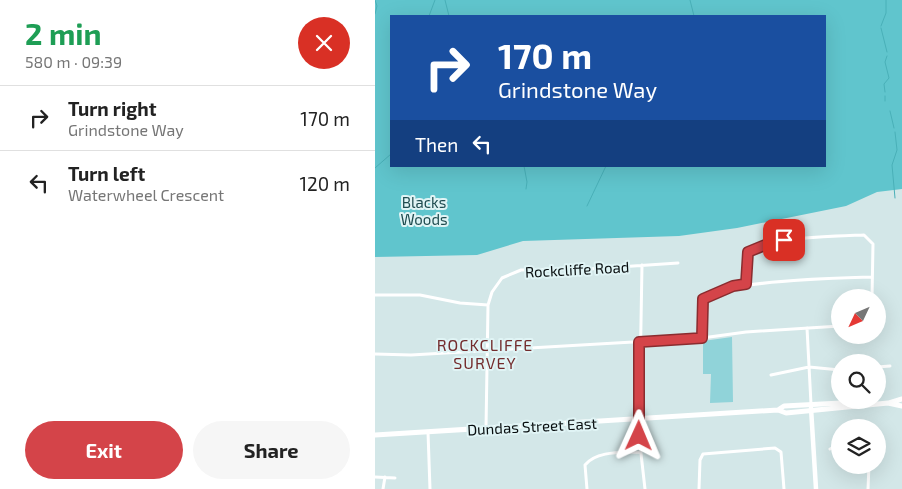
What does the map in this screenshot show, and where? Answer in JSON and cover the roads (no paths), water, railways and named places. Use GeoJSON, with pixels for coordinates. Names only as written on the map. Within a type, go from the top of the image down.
{"type":"FeatureCollection","features":[{"type":"Feature","properties":{"kind":"main road","name":"Dundas Street East"},"geometry":{"type":"LineString","coordinates":[[889,404],[902,399]]}},
{"type":"Feature","properties":{"kind":"main road","name":"Dundas Street East"},"geometry":{"type":"LineString","coordinates":[[778,410],[784,406],[831,403]]}},
{"type":"Feature","properties":{"kind":"main road","name":"Dundas Street East"},"geometry":{"type":"LineString","coordinates":[[886,404],[902,406]]}},
{"type":"Feature","properties":{"kind":"main road","name":"Dundas Street East"},"geometry":{"type":"LineString","coordinates":[[375,435],[778,410],[786,413],[831,409]]}},
{"type":"Feature","properties":{"kind":"street"},"geometry":{"type":"LineString","coordinates":[[746,284],[747,257],[752,249],[775,241],[863,235],[873,244],[872,289]]}},
{"type":"Feature","properties":{"kind":"street","name":"Rockcliffe Road"},"geometry":{"type":"LineString","coordinates":[[488,305],[492,292],[502,278],[521,270],[589,269],[678,263]]}},
{"type":"Feature","properties":{"kind":"street"},"geometry":{"type":"LineString","coordinates":[[642,265],[639,419],[645,489]]}},
{"type":"Feature","properties":{"kind":"street"},"geometry":{"type":"LineString","coordinates":[[702,338],[703,299],[733,286],[872,277]]}},
{"type":"Feature","properties":{"kind":"street"},"geometry":{"type":"LineString","coordinates":[[375,295],[420,295],[459,303],[488,305],[486,429]]}},
{"type":"Feature","properties":{"kind":"street"},"geometry":{"type":"LineString","coordinates":[[375,354],[411,355],[639,342],[831,327]]}},
{"type":"Feature","properties":{"kind":"street"},"geometry":{"type":"LineString","coordinates":[[807,328],[816,489]]}},
{"type":"Feature","properties":{"kind":"street"},"geometry":{"type":"LineString","coordinates":[[886,366],[890,366]]}},
{"type":"Feature","properties":{"kind":"street"},"geometry":{"type":"LineString","coordinates":[[771,375],[809,367],[831,369]]}},
{"type":"Feature","properties":{"kind":"street"},"geometry":{"type":"LineString","coordinates":[[428,431],[430,489]]}},
{"type":"Feature","properties":{"kind":"street"},"geometry":{"type":"LineString","coordinates":[[699,489],[700,460],[703,454],[775,448],[781,452],[785,489]]}},
{"type":"Feature","properties":{"kind":"street"},"geometry":{"type":"LineString","coordinates":[[587,489],[585,465],[589,459],[598,455],[641,452]]}},
{"type":"Feature","properties":{"kind":"street"},"geometry":{"type":"LineString","coordinates":[[868,489],[869,474]]}},
{"type":"Feature","properties":{"kind":"street"},"geometry":{"type":"LineString","coordinates":[[375,477],[395,478]]}},
{"type":"Feature","properties":{"kind":"street"},"geometry":{"type":"LineString","coordinates":[[383,489],[385,477]]}},
{"type":"Feature","properties":{"kind":"waterway"},"geometry":{"type":"LineString","coordinates":[[375,0],[377,6],[375,14]]}},
{"type":"Feature","properties":{"kind":"waterway"},"geometry":{"type":"LineString","coordinates":[[429,15],[435,0]]}},
{"type":"Feature","properties":{"kind":"waterway"},"geometry":{"type":"LineString","coordinates":[[445,0],[449,15]]}},
{"type":"Feature","properties":{"kind":"waterway"},"geometry":{"type":"LineString","coordinates":[[690,0],[694,15]]}},
{"type":"Feature","properties":{"kind":"waterway"},"geometry":{"type":"LineString","coordinates":[[881,26],[886,13],[886,0]]}},
{"type":"Feature","properties":{"kind":"waterway"},"geometry":{"type":"LineString","coordinates":[[881,28],[887,52]]}},
{"type":"Feature","properties":{"kind":"waterway"},"geometry":{"type":"LineString","coordinates":[[885,92],[884,84],[889,78],[885,62],[887,56]]}},
{"type":"Feature","properties":{"kind":"waterway"},"geometry":{"type":"LineString","coordinates":[[885,96],[885,101]]}},
{"type":"Feature","properties":{"kind":"waterway"},"geometry":{"type":"LineString","coordinates":[[890,111],[894,128]]}},
{"type":"Feature","properties":{"kind":"waterway"},"geometry":{"type":"LineString","coordinates":[[895,132],[897,150],[892,165],[895,198]]}},
{"type":"Feature","properties":{"kind":"waterway"},"geometry":{"type":"LineString","coordinates":[[375,168],[390,155]]}},
{"type":"Feature","properties":{"kind":"waterway"},"geometry":{"type":"LineString","coordinates":[[524,167],[527,182],[526,189]]}},
{"type":"Feature","properties":{"kind":"waterway"},"geometry":{"type":"LineString","coordinates":[[587,206],[606,167]]}},
{"type":"Feature","properties":{"kind":"district","name":"ROCKCLIFFE SURVEY"},"geometry":{"type":"Point","coordinates":[485,353]}},
{"type":"Feature","properties":{"kind":"park label","name":"Blacks Woods"},"geometry":{"type":"Point","coordinates":[424,210]}}]}
